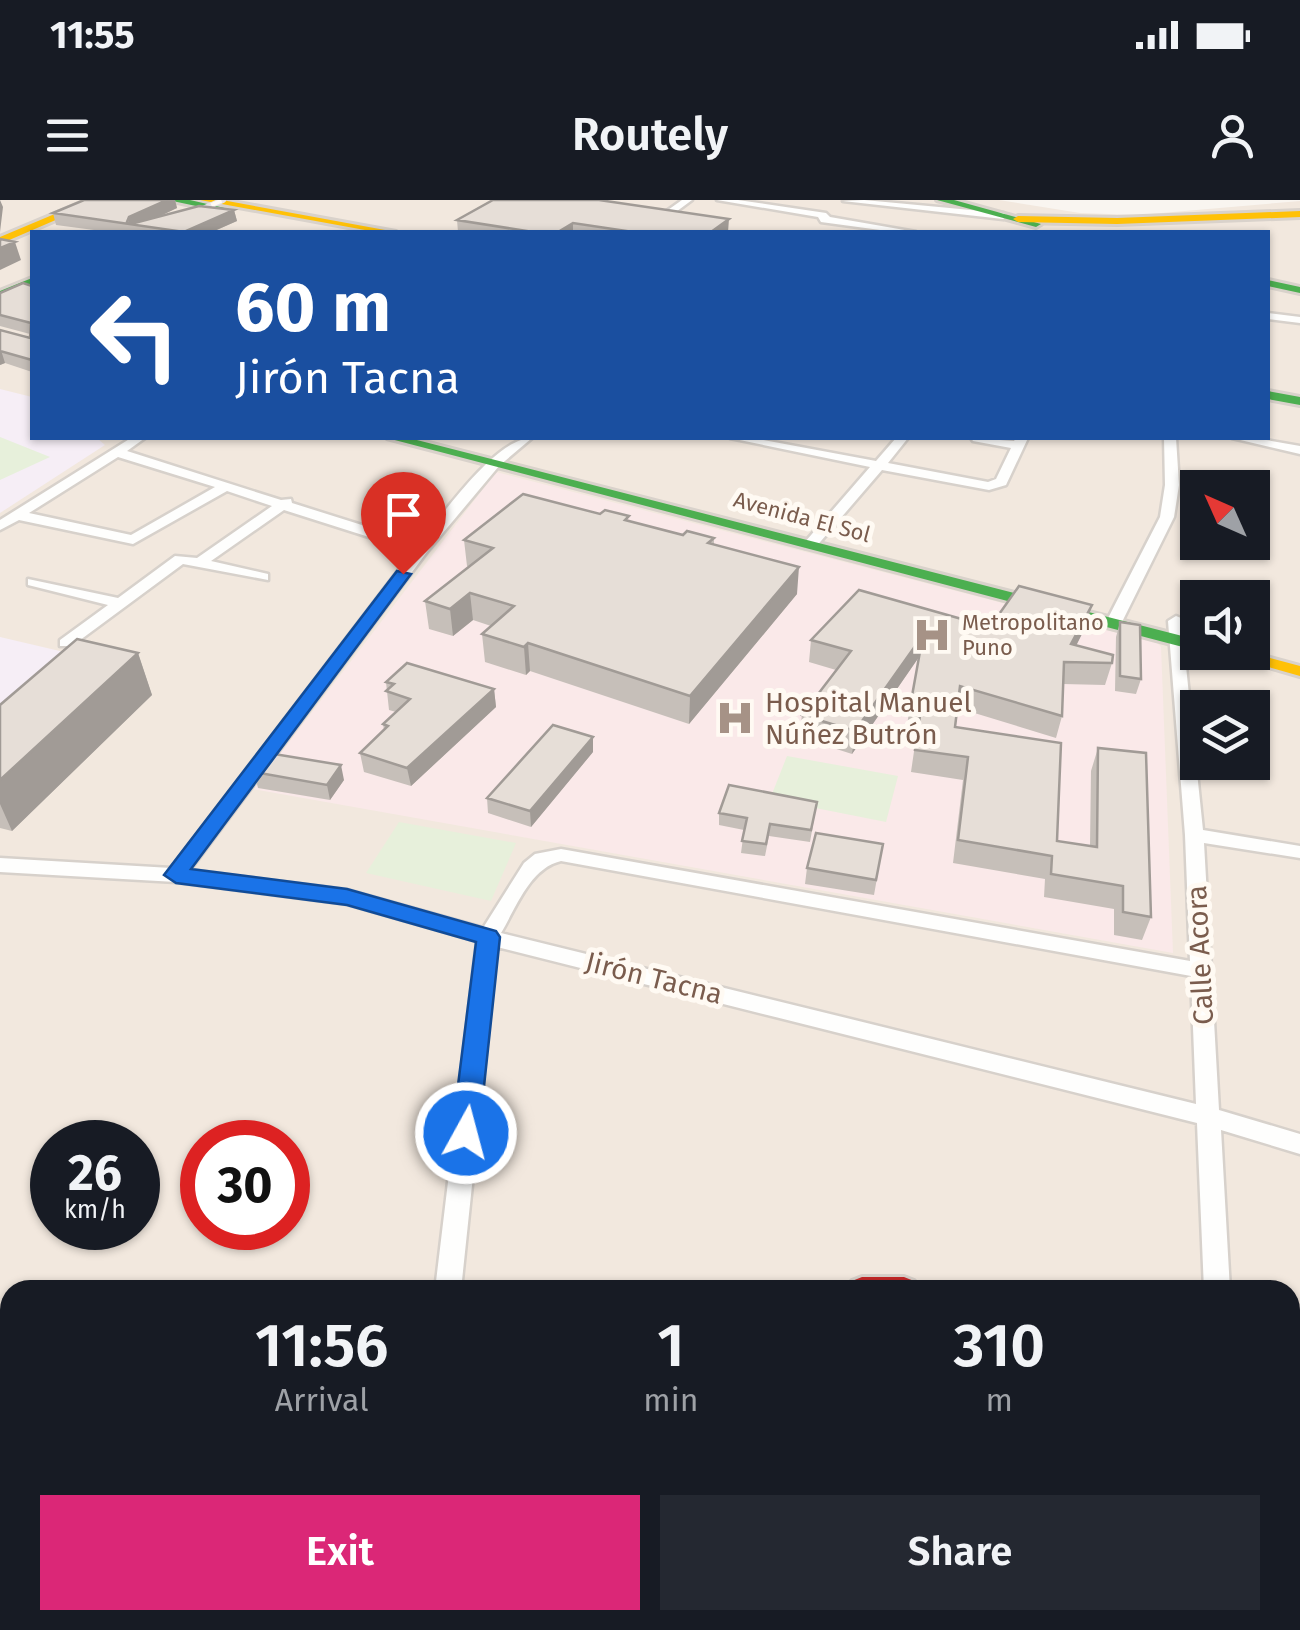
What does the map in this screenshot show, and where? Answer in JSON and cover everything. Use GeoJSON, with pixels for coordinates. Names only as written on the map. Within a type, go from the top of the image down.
{"type":"FeatureCollection","features":[{"type":"Feature","properties":{"kind":"street"},"geometry":{"type":"LineString","coordinates":[[0,230],[75,200]]}},
{"type":"Feature","properties":{"kind":"street"},"geometry":{"type":"LineString","coordinates":[[0,241],[97,200]]}},
{"type":"Feature","properties":{"kind":"street"},"geometry":{"type":"LineString","coordinates":[[654,224],[688,200]]}},
{"type":"Feature","properties":{"kind":"street"},"geometry":{"type":"LineString","coordinates":[[721,200],[895,230]]}},
{"type":"Feature","properties":{"kind":"street"},"geometry":{"type":"LineString","coordinates":[[820,220],[847,200],[1011,217],[1117,222],[1300,217]]}},
{"type":"Feature","properties":{"kind":"street"},"geometry":{"type":"LineString","coordinates":[[942,200],[1065,230]]}},
{"type":"Feature","properties":{"kind":"street"},"geometry":{"type":"LineString","coordinates":[[173,209],[208,202],[379,230]]}},
{"type":"Feature","properties":{"kind":"street"},"geometry":{"type":"LineString","coordinates":[[208,202],[347,230]]}},
{"type":"Feature","properties":{"kind":"street"},"geometry":{"type":"LineString","coordinates":[[1135,230],[1300,217]]}},
{"type":"Feature","properties":{"kind":"street"},"geometry":{"type":"LineString","coordinates":[[637,221],[674,227]]}},
{"type":"Feature","properties":{"kind":"street"},"geometry":{"type":"LineString","coordinates":[[0,295],[30,282]]}},
{"type":"Feature","properties":{"kind":"street"},"geometry":{"type":"LineString","coordinates":[[1270,283],[1300,290]]}},
{"type":"Feature","properties":{"kind":"street"},"geometry":{"type":"LineString","coordinates":[[1270,316],[1300,320]]}},
{"type":"Feature","properties":{"kind":"street"},"geometry":{"type":"LineString","coordinates":[[1270,387],[1300,393]]}},
{"type":"Feature","properties":{"kind":"street"},"geometry":{"type":"LineString","coordinates":[[1270,395],[1300,401]]}},
{"type":"Feature","properties":{"kind":"street"},"geometry":{"type":"LineString","coordinates":[[0,526],[136,440]]}},
{"type":"Feature","properties":{"kind":"street","name":"Avenida El Sol"},"geometry":{"type":"LineString","coordinates":[[412,440],[510,451]]}},
{"type":"Feature","properties":{"kind":"street","name":"Avenida El Sol"},"geometry":{"type":"LineString","coordinates":[[460,440],[1180,632]]}},
{"type":"Feature","properties":{"kind":"street"},"geometry":{"type":"LineString","coordinates":[[816,538],[900,440]]}},
{"type":"Feature","properties":{"kind":"street"},"geometry":{"type":"LineString","coordinates":[[1118,616],[1167,517],[1172,485],[1170,440]]}},
{"type":"Feature","properties":{"kind":"street"},"geometry":{"type":"LineString","coordinates":[[1248,440],[1300,450]]}},
{"type":"Feature","properties":{"kind":"street"},"geometry":{"type":"LineString","coordinates":[[781,441],[877,465],[996,485],[1020,442]]}},
{"type":"Feature","properties":{"kind":"street"},"geometry":{"type":"LineString","coordinates":[[176,875],[422,548],[510,451]]}},
{"type":"Feature","properties":{"kind":"street"},"geometry":{"type":"LineString","coordinates":[[118,452],[422,548]]}},
{"type":"Feature","properties":{"kind":"street"},"geometry":{"type":"LineString","coordinates":[[17,514],[133,540],[229,485]]}},
{"type":"Feature","properties":{"kind":"street"},"geometry":{"type":"LineString","coordinates":[[202,562],[286,502]]}},
{"type":"Feature","properties":{"kind":"street"},"geometry":{"type":"LineString","coordinates":[[66,642],[172,562],[202,562],[264,576]]}},
{"type":"Feature","properties":{"kind":"street"},"geometry":{"type":"LineString","coordinates":[[33,582],[116,602]]}},
{"type":"Feature","properties":{"kind":"street"},"geometry":{"type":"LineString","coordinates":[[1270,644],[1300,651]]}},
{"type":"Feature","properties":{"kind":"street"},"geometry":{"type":"LineString","coordinates":[[1270,663],[1300,670]]}},
{"type":"Feature","properties":{"kind":"street","name":"Calle Acora"},"geometry":{"type":"LineString","coordinates":[[1188,670],[1216,1280]]}},
{"type":"Feature","properties":{"kind":"street"},"geometry":{"type":"LineString","coordinates":[[1194,836],[1300,852]]}},
{"type":"Feature","properties":{"kind":"street"},"geometry":{"type":"LineString","coordinates":[[449,1280],[488,937],[531,868],[542,859],[561,854],[1200,970]]}},
{"type":"Feature","properties":{"kind":"street","name":"Jirón Tacna"},"geometry":{"type":"LineString","coordinates":[[0,865],[176,875],[347,897],[488,937],[1206,1116],[1300,1144]]}},
{"type":"Feature","properties":{"kind":"shaded area"},"geometry":{"type":"Polygon","coordinates":[[[0,200],[999,200],[1080,213],[1138,215],[1300,201],[1300,1280],[0,1280],[0,200]]]}},
{"type":"Feature","properties":{"kind":"shaded area"},"geometry":{"type":"Polygon","coordinates":[[[0,389],[30,396],[30,440],[99,440],[105,445],[0,513],[0,389]]]}},
{"type":"Feature","properties":{"kind":"shaded area","name":"Hospital Manuel Núñez Butrón"},"geometry":{"type":"Polygon","coordinates":[[[496,472],[1157,643],[1161,647],[1173,953],[253,789],[496,472]]]}},
{"type":"Feature","properties":{"kind":"shaded area"},"geometry":{"type":"Polygon","coordinates":[[[0,637],[111,663],[0,760],[0,637]]]}},
{"type":"Feature","properties":{"kind":"green space"},"geometry":{"type":"Polygon","coordinates":[[[0,437],[50,457],[0,480],[0,437]]]}},
{"type":"Feature","properties":{"kind":"green space"},"geometry":{"type":"Polygon","coordinates":[[[787,756],[898,776],[886,822],[770,799],[787,756]]]}},
{"type":"Feature","properties":{"kind":"green space"},"geometry":{"type":"Polygon","coordinates":[[[399,822],[516,843],[491,901],[366,873],[399,822]]]}},
{"type":"Feature","properties":{"kind":"building"},"geometry":{"type":"Polygon","coordinates":[[[84,200],[167,200],[129,217],[127,222],[131,224],[199,206],[234,210],[189,230],[170,230],[53,213],[84,200]]]}},
{"type":"Feature","properties":{"kind":"building"},"geometry":{"type":"Polygon","coordinates":[[[493,200],[599,200],[729,219],[714,230],[620,230],[573,223],[561,230],[520,230],[457,220],[493,200]]]}},
{"type":"Feature","properties":{"kind":"building"},"geometry":{"type":"Polygon","coordinates":[[[0,239],[15,242],[0,248],[0,239]]]}},
{"type":"Feature","properties":{"kind":"building"},"geometry":{"type":"Polygon","coordinates":[[[23,283],[30,285],[30,323],[0,315],[0,293],[23,283]]]}},
{"type":"Feature","properties":{"kind":"building"},"geometry":{"type":"Polygon","coordinates":[[[0,330],[30,338],[30,359],[0,351],[0,330]]]}},
{"type":"Feature","properties":{"kind":"building"},"geometry":{"type":"Polygon","coordinates":[[[523,494],[600,514],[605,510],[629,516],[625,520],[683,535],[687,531],[714,538],[708,543],[799,567],[690,696],[528,643],[524,647],[482,634],[514,606],[470,593],[450,609],[425,601],[493,548],[464,540],[523,494]]]}},
{"type":"Feature","properties":{"kind":"building"},"geometry":{"type":"Polygon","coordinates":[[[1019,586],[1092,605],[1071,644],[1113,655],[1112,663],[1064,662],[1062,716],[960,686],[955,727],[1061,743],[1057,841],[1097,847],[1098,748],[1146,753],[1151,917],[1123,912],[1123,886],[1051,874],[1052,856],[958,840],[968,757],[915,750],[921,709],[910,707],[923,635],[855,731],[802,715],[851,651],[811,640],[859,590],[990,627],[1019,586]]]}},
{"type":"Feature","properties":{"kind":"building"},"geometry":{"type":"Polygon","coordinates":[[[1120,622],[1140,625],[1141,679],[1120,676],[1120,622]]]}},
{"type":"Feature","properties":{"kind":"building"},"geometry":{"type":"Polygon","coordinates":[[[77,639],[138,653],[0,780],[0,705],[77,639]]]}},
{"type":"Feature","properties":{"kind":"building"},"geometry":{"type":"Polygon","coordinates":[[[407,663],[494,689],[407,768],[360,753],[410,699],[386,691],[394,684],[386,682],[407,663]]]}},
{"type":"Feature","properties":{"kind":"building"},"geometry":{"type":"Polygon","coordinates":[[[553,725],[593,737],[530,811],[487,798],[553,725]]]}},
{"type":"Feature","properties":{"kind":"building"},"geometry":{"type":"Polygon","coordinates":[[[268,753],[341,765],[327,785],[254,772],[268,753]]]}},
{"type":"Feature","properties":{"kind":"building"},"geometry":{"type":"Polygon","coordinates":[[[729,785],[817,802],[811,830],[770,824],[766,844],[742,841],[747,818],[719,813],[729,785]]]}},
{"type":"Feature","properties":{"kind":"building"},"geometry":{"type":"Polygon","coordinates":[[[816,833],[883,844],[876,880],[807,868],[816,833]]]}},
{"type":"Feature","properties":{"kind":"railway"},"geometry":{"type":"LineString","coordinates":[[156,230],[223,200]]}},
{"type":"Feature","properties":{"kind":"traffic: fast"},"geometry":{"type":"LineString","coordinates":[[173,200],[224,209]]}},
{"type":"Feature","properties":{"kind":"traffic: fast"},"geometry":{"type":"LineString","coordinates":[[942,200],[1036,224]]}},
{"type":"Feature","properties":{"kind":"traffic: fast"},"geometry":{"type":"LineString","coordinates":[[0,295],[30,282]]}},
{"type":"Feature","properties":{"kind":"traffic: fast"},"geometry":{"type":"LineString","coordinates":[[1270,283],[1300,290]]}},
{"type":"Feature","properties":{"kind":"traffic: fast"},"geometry":{"type":"LineString","coordinates":[[1270,395],[1300,401]]}},
{"type":"Feature","properties":{"kind":"traffic: fast"},"geometry":{"type":"LineString","coordinates":[[402,440],[1180,641]]}},
{"type":"Feature","properties":{"kind":"traffic: slow"},"geometry":{"type":"LineString","coordinates":[[0,241],[97,200]]}},
{"type":"Feature","properties":{"kind":"traffic: slow"},"geometry":{"type":"LineString","coordinates":[[205,200],[379,230]]}},
{"type":"Feature","properties":{"kind":"traffic: slow"},"geometry":{"type":"LineString","coordinates":[[1018,219],[1117,221],[1300,214]]}},
{"type":"Feature","properties":{"kind":"traffic: slow"},"geometry":{"type":"LineString","coordinates":[[1270,663],[1300,671]]}},
{"type":"Feature","properties":{"kind":"place","name":"Metropolitano Puno"},"geometry":{"type":"Point","coordinates":[932,635]}},
{"type":"Feature","properties":{"kind":"place","name":"Hospital Manuel Núñez Butrón"},"geometry":{"type":"Point","coordinates":[735,718]}},
{"type":"Feature","properties":{"kind":"route"},"geometry":{"type":"LineString","coordinates":[[403,574],[176,875],[347,897],[488,937],[466,1133]]}}]}
